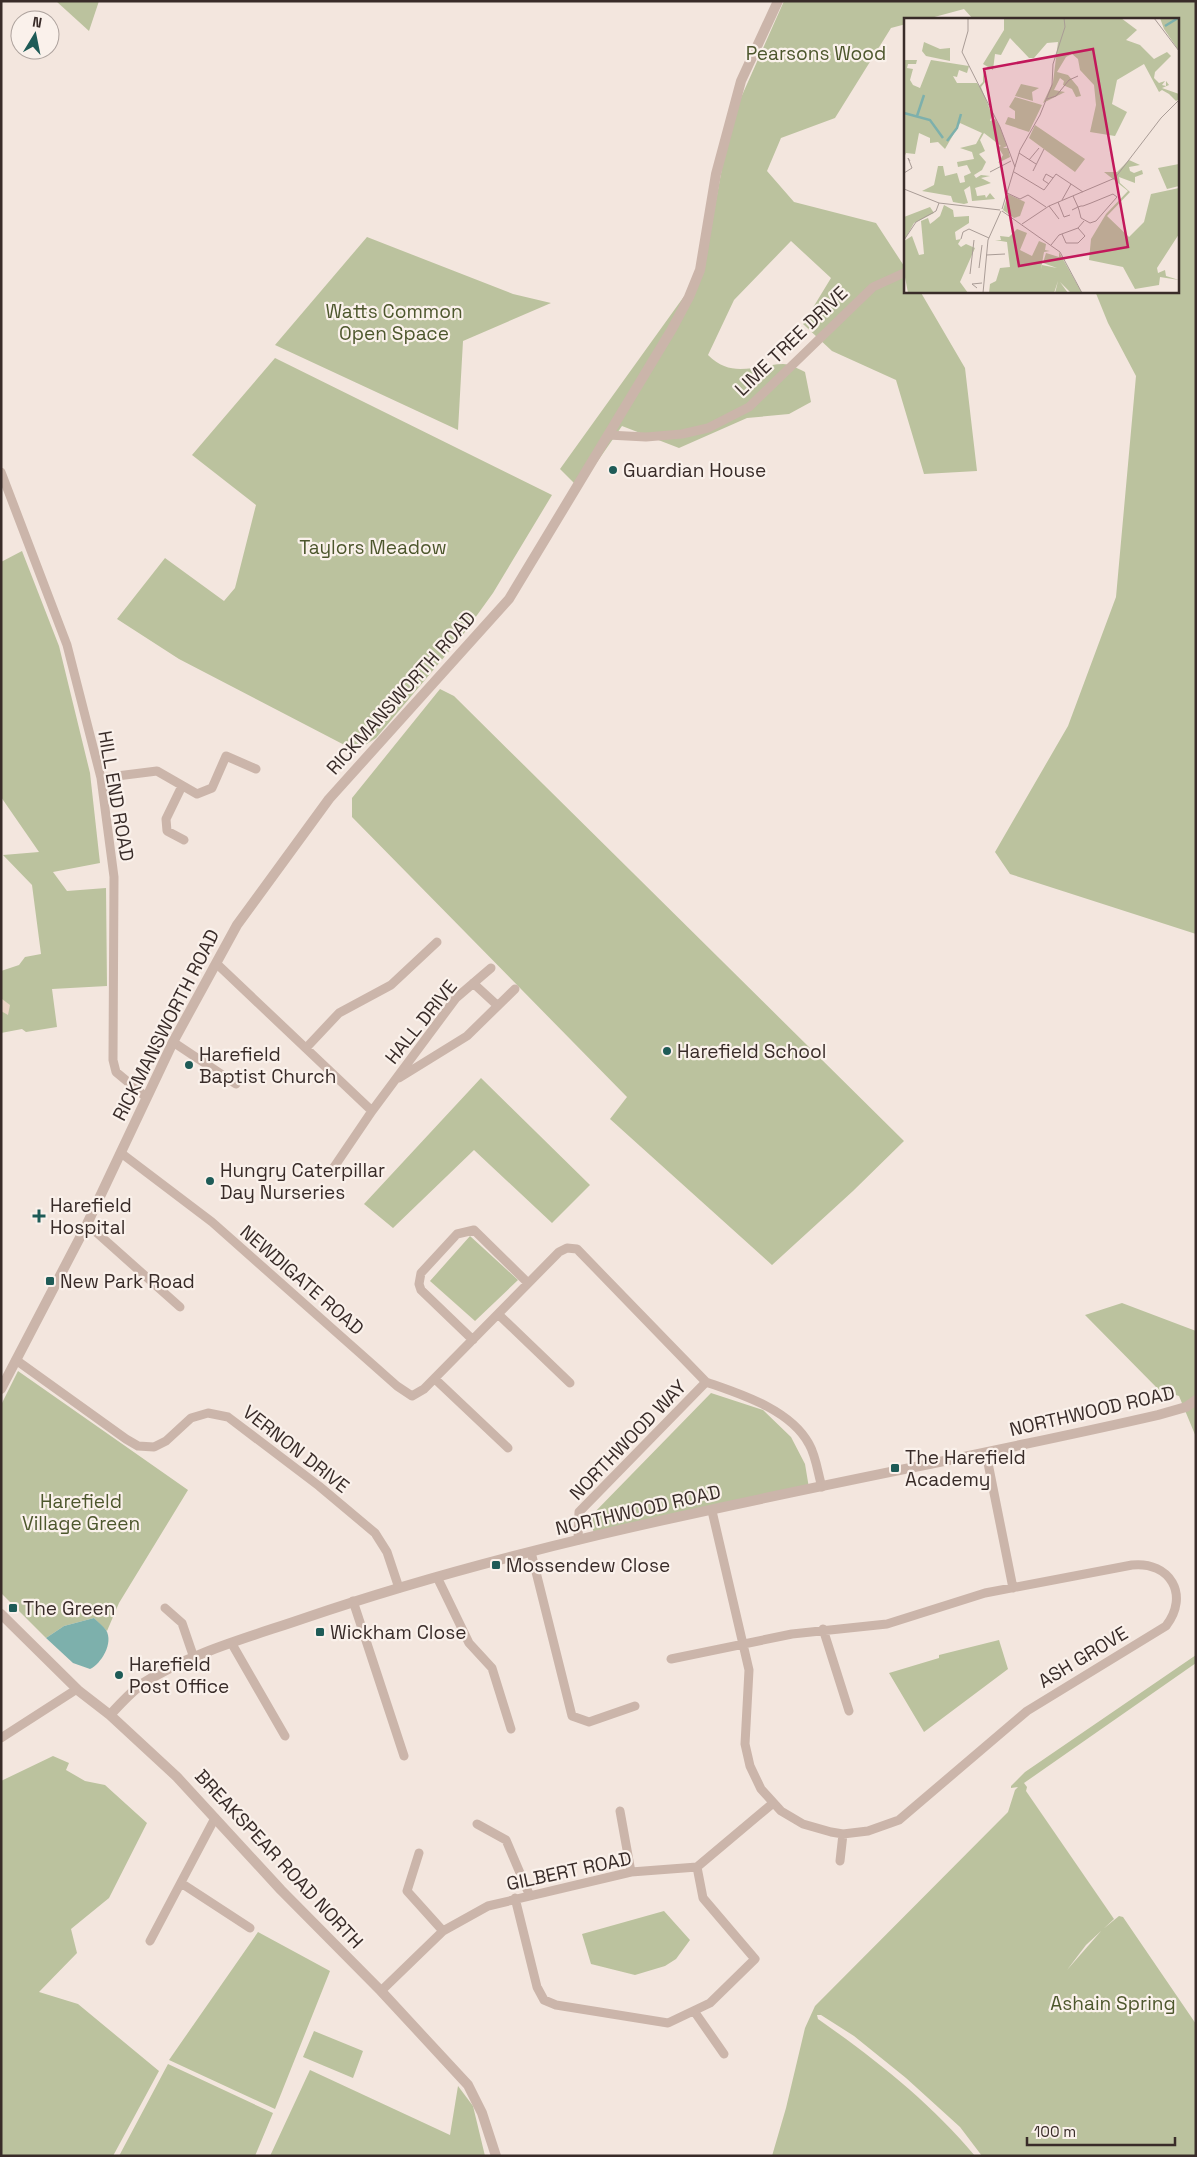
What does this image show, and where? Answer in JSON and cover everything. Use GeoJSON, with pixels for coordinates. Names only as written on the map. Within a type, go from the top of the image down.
{"type":"FeatureCollection","features":[{"type":"Feature","properties":{"kind":"street","name":"RICKMANSWORTH ROAD"},"geometry":{"type":"LineString","coordinates":[[1,1389],[87,1224],[173,1042],[237,925],[329,799],[508,599],[690,297],[700,270],[716,174],[733,107],[741,81],[778,1]]}},
{"type":"Feature","properties":{"kind":"street","name":"LIME TREE DRIVE"},"geometry":{"type":"LineString","coordinates":[[608,435],[646,437],[682,434],[708,428],[749,407],[873,287],[904,273]]}},
{"type":"Feature","properties":{"kind":"street","name":"HILL END ROAD"},"geometry":{"type":"LineString","coordinates":[[1,472],[67,645],[101,778],[114,878],[113,1060],[116,1072],[146,1096]]}},
{"type":"Feature","properties":{"kind":"street"},"geometry":{"type":"LineString","coordinates":[[101,778],[157,771],[197,794],[212,788],[226,756],[256,768]]}},
{"type":"Feature","properties":{"kind":"street"},"geometry":{"type":"LineString","coordinates":[[182,786],[166,819],[167,831],[184,840]]}},
{"type":"Feature","properties":{"kind":"street"},"geometry":{"type":"LineString","coordinates":[[307,1047],[339,1013],[391,985],[437,942]]}},
{"type":"Feature","properties":{"kind":"street"},"geometry":{"type":"LineString","coordinates":[[217,964],[307,1047],[372,1111]]}},
{"type":"Feature","properties":{"kind":"street","name":"HALL DRIVE"},"geometry":{"type":"LineString","coordinates":[[332,1170],[372,1111],[456,998],[491,968]]}},
{"type":"Feature","properties":{"kind":"street","name":"HALL DRIVE"},"geometry":{"type":"LineString","coordinates":[[473,983],[498,1006]]}},
{"type":"Feature","properties":{"kind":"street","name":"HALL DRIVE"},"geometry":{"type":"LineString","coordinates":[[394,1081],[467,1036],[515,989]]}},
{"type":"Feature","properties":{"kind":"street"},"geometry":{"type":"LineString","coordinates":[[173,1042],[236,1084]]}},
{"type":"Feature","properties":{"kind":"street","name":"NEWDIGATE ROAD"},"geometry":{"type":"LineString","coordinates":[[121,1153],[212,1222],[397,1386],[412,1396],[424,1389],[435,1379]]}},
{"type":"Feature","properties":{"kind":"street"},"geometry":{"type":"LineString","coordinates":[[87,1224],[180,1307]]}},
{"type":"Feature","properties":{"kind":"street"},"geometry":{"type":"LineString","coordinates":[[473,1340],[421,1290],[419,1284],[421,1273],[457,1234],[474,1230],[528,1283]]}},
{"type":"Feature","properties":{"kind":"street"},"geometry":{"type":"LineString","coordinates":[[508,1448],[435,1379],[559,1252],[567,1248],[577,1249],[706,1382]]}},
{"type":"Feature","properties":{"kind":"street"},"geometry":{"type":"LineString","coordinates":[[498,1314],[570,1383]]}},
{"type":"Feature","properties":{"kind":"street","name":"VERNON DRIVE"},"geometry":{"type":"LineString","coordinates":[[16,1360],[126,1440],[138,1446],[146,1448],[161,1444],[185,1422],[195,1416],[208,1414],[228,1417],[319,1486],[375,1533],[384,1545],[399,1588]]}},
{"type":"Feature","properties":{"kind":"street","name":"NORTHWOOD WAY"},"geometry":{"type":"LineString","coordinates":[[578,1540],[579,1512],[706,1382],[767,1406],[795,1427],[809,1443],[822,1488]]}},
{"type":"Feature","properties":{"kind":"street","name":"NORTHWOOD ROAD"},"geometry":{"type":"LineString","coordinates":[[110,1715],[140,1686],[162,1672],[194,1658],[354,1601],[437,1576],[578,1540],[1158,1415],[1186,1407],[1196,1400]]}},
{"type":"Feature","properties":{"kind":"street"},"geometry":{"type":"LineString","coordinates":[[986,1453],[1013,1588]]}},
{"type":"Feature","properties":{"kind":"street","name":"ASH GROVE"},"geometry":{"type":"LineString","coordinates":[[712,1511],[744,1644],[750,1684],[744,1744],[756,1782],[772,1804],[803,1824],[843,1834],[879,1828],[900,1820],[1033,1707],[1166,1626],[1172,1616],[1176,1599],[1173,1582],[1169,1576],[1157,1567],[1141,1564],[960,1599],[917,1616],[887,1624],[823,1629],[744,1644]]}},
{"type":"Feature","properties":{"kind":"street"},"geometry":{"type":"LineString","coordinates":[[531,1552],[572,1716],[589,1722],[635,1706]]}},
{"type":"Feature","properties":{"kind":"street"},"geometry":{"type":"LineString","coordinates":[[437,1576],[469,1643],[492,1668],[511,1729]]}},
{"type":"Feature","properties":{"kind":"street"},"geometry":{"type":"LineString","coordinates":[[354,1601],[404,1756]]}},
{"type":"Feature","properties":{"kind":"street"},"geometry":{"type":"LineString","coordinates":[[165,1608],[182,1623],[194,1658]]}},
{"type":"Feature","properties":{"kind":"street","name":"BREAKSPEAR ROAD NORTH"},"geometry":{"type":"LineString","coordinates":[[1,1614],[77,1689],[110,1715],[177,1777],[281,1890],[381,1991],[468,2085],[482,2113],[496,2156]]}},
{"type":"Feature","properties":{"kind":"street"},"geometry":{"type":"LineString","coordinates":[[823,1629],[849,1711]]}},
{"type":"Feature","properties":{"kind":"street"},"geometry":{"type":"LineString","coordinates":[[232,1644],[285,1736]]}},
{"type":"Feature","properties":{"kind":"street"},"geometry":{"type":"LineString","coordinates":[[671,1659],[744,1644]]}},
{"type":"Feature","properties":{"kind":"street"},"geometry":{"type":"LineString","coordinates":[[1,1738],[77,1689]]}},
{"type":"Feature","properties":{"kind":"street"},"geometry":{"type":"LineString","coordinates":[[515,1898],[537,1987],[544,2000],[556,2005],[668,2023],[710,2003],[755,1959],[703,1898],[697,1867],[772,1804]]}},
{"type":"Feature","properties":{"kind":"street"},"geometry":{"type":"LineString","coordinates":[[620,1811],[631,1872]]}},
{"type":"Feature","properties":{"kind":"street"},"geometry":{"type":"LineString","coordinates":[[150,1941],[215,1818]]}},
{"type":"Feature","properties":{"kind":"street"},"geometry":{"type":"LineString","coordinates":[[477,1824],[506,1840],[529,1894]]}},
{"type":"Feature","properties":{"kind":"street"},"geometry":{"type":"LineString","coordinates":[[840,1861],[843,1834]]}},
{"type":"Feature","properties":{"kind":"street"},"geometry":{"type":"LineString","coordinates":[[419,1853],[407,1891],[443,1931]]}},
{"type":"Feature","properties":{"kind":"street","name":"GILBERT ROAD"},"geometry":{"type":"LineString","coordinates":[[381,1991],[443,1931],[488,1906],[529,1894],[631,1872],[697,1867]]}},
{"type":"Feature","properties":{"kind":"street"},"geometry":{"type":"LineString","coordinates":[[181,1883],[250,1928]]}},
{"type":"Feature","properties":{"kind":"street"},"geometry":{"type":"LineString","coordinates":[[694,2010],[724,2054]]}},
{"type":"Feature","properties":{"kind":"green space"},"geometry":{"type":"Polygon","coordinates":[[[56,1],[99,1],[89,31],[56,1]]]}},
{"type":"Feature","properties":{"kind":"green space","name":"Pearsons Wood"},"geometry":{"type":"Polygon","coordinates":[[[784,1],[1196,1],[1196,934],[1010,874],[995,852],[1068,726],[1116,597],[1136,376],[1108,323],[1095,292],[1180,292],[1180,18],[972,18],[964,9],[931,18],[904,18],[904,25],[891,28],[835,118],[781,138],[767,171],[794,202],[876,223],[904,266],[904,292],[921,292],[965,368],[977,471],[924,474],[896,380],[832,351],[803,324],[831,278],[791,241],[734,300],[708,355],[726,367],[735,369],[783,364],[797,368],[805,372],[811,402],[789,414],[747,418],[679,448],[622,426],[579,488],[560,469],[703,270],[731,120],[784,1]]]}},
{"type":"Feature","properties":{"kind":"green space","name":"Watts Common Open Space"},"geometry":{"type":"Polygon","coordinates":[[[367,237],[513,294],[551,303],[463,341],[458,430],[275,345],[367,237]]]}},
{"type":"Feature","properties":{"kind":"green space","name":"Taylors Meadow"},"geometry":{"type":"Polygon","coordinates":[[[275,358],[552,495],[493,593],[462,636],[376,738],[356,751],[179,659],[117,619],[165,558],[224,601],[235,588],[256,505],[192,455],[275,358]]]}},
{"type":"Feature","properties":{"kind":"green space"},"geometry":{"type":"Polygon","coordinates":[[[22,551],[59,646],[90,773],[100,863],[53,872],[67,891],[106,888],[107,986],[52,989],[57,1027],[26,1032],[22,1029],[1,1033],[1,971],[19,965],[25,957],[41,954],[32,885],[3,855],[39,852],[1,797],[1,562],[22,551]]]}},
{"type":"Feature","properties":{"kind":"green space"},"geometry":{"type":"Polygon","coordinates":[[[440,689],[454,696],[904,1141],[853,1191],[772,1265],[610,1119],[627,1097],[352,817],[352,798],[440,689]]]}},
{"type":"Feature","properties":{"kind":"green space"},"geometry":{"type":"Polygon","coordinates":[[[481,1078],[590,1185],[552,1223],[474,1150],[393,1228],[364,1204],[481,1078]]]}},
{"type":"Feature","properties":{"kind":"green space"},"geometry":{"type":"Polygon","coordinates":[[[470,1236],[518,1280],[475,1321],[430,1281],[470,1236]]]}},
{"type":"Feature","properties":{"kind":"green space"},"geometry":{"type":"Polygon","coordinates":[[[1122,1303],[1196,1331],[1196,1437],[1179,1396],[1159,1390],[1085,1315],[1122,1303]]]}},
{"type":"Feature","properties":{"kind":"green space","name":"Harefield Village Green"},"geometry":{"type":"Polygon","coordinates":[[[18,1371],[188,1490],[119,1603],[107,1631],[94,1618],[64,1626],[46,1638],[1,1593],[1,1405],[18,1371]]]}},
{"type":"Feature","properties":{"kind":"green space"},"geometry":{"type":"Polygon","coordinates":[[[711,1393],[763,1410],[791,1437],[805,1464],[809,1488],[594,1534],[590,1517],[711,1393]]]}},
{"type":"Feature","properties":{"kind":"green space"},"geometry":{"type":"Polygon","coordinates":[[[999,1640],[1008,1669],[924,1732],[889,1673],[939,1658],[939,1655],[999,1640]]]}},
{"type":"Feature","properties":{"kind":"green space","name":"Ashain Spring"},"geometry":{"type":"Polygon","coordinates":[[[1196,1655],[1196,1663],[1024,1783],[1027,1787],[1026,1791],[1114,1919],[1103,1929],[1119,1916],[1123,1917],[1196,2024],[1196,2155],[982,2156],[960,2127],[906,2078],[854,2036],[821,2015],[817,2015],[818,2019],[881,2066],[921,2099],[975,2156],[772,2156],[786,2108],[805,2028],[815,2006],[1008,1812],[1015,1790],[1018,1787],[1011,1788],[1011,1786],[1025,1772],[1196,1655]],[[1101,1931],[1086,1945],[1067,1970],[1101,1931]]]}},
{"type":"Feature","properties":{"kind":"green space"},"geometry":{"type":"Polygon","coordinates":[[[53,1756],[69,1763],[66,1770],[85,1781],[105,1785],[147,1823],[109,1898],[71,1929],[77,1953],[39,1992],[78,2004],[159,2071],[113,2156],[1,2156],[1,1781],[53,1756]]]}},
{"type":"Feature","properties":{"kind":"green space"},"geometry":{"type":"Polygon","coordinates":[[[664,1911],[690,1940],[676,1959],[665,1966],[635,1975],[591,1964],[582,1934],[664,1911]]]}},
{"type":"Feature","properties":{"kind":"green space"},"geometry":{"type":"Polygon","coordinates":[[[258,1932],[330,1971],[275,2109],[169,2060],[258,1932]]]}},
{"type":"Feature","properties":{"kind":"green space"},"geometry":{"type":"Polygon","coordinates":[[[314,2031],[363,2051],[353,2078],[303,2057],[314,2031]]]}},
{"type":"Feature","properties":{"kind":"green space"},"geometry":{"type":"Polygon","coordinates":[[[168,2064],[273,2113],[255,2156],[119,2156],[168,2064]]]}},
{"type":"Feature","properties":{"kind":"green space"},"geometry":{"type":"Polygon","coordinates":[[[310,2070],[450,2135],[458,2086],[473,2106],[485,2156],[270,2156],[310,2070]]]}},
{"type":"Feature","properties":{"kind":"shaded area"},"geometry":{"type":"Polygon","coordinates":[[[2,999],[10,1005],[8,1015],[1,1011],[2,999]]]}},
{"type":"Feature","properties":{"kind":"water"},"geometry":{"type":"Polygon","coordinates":[[[94,1618],[106,1630],[108,1641],[102,1658],[90,1669],[73,1663],[46,1638],[64,1626],[94,1618]]]}},
{"type":"Feature","properties":{"kind":"place","name":"Guardian House"},"geometry":{"type":"Point","coordinates":[613,470]}},
{"type":"Feature","properties":{"kind":"place","name":"Harefield School"},"geometry":{"type":"Point","coordinates":[667,1051]}},
{"type":"Feature","properties":{"kind":"place","name":"Harefield Baptist Church"},"geometry":{"type":"Point","coordinates":[189,1065]}},
{"type":"Feature","properties":{"kind":"place","name":"Hungry Caterpillar Day Nurseries"},"geometry":{"type":"Point","coordinates":[210,1181]}},
{"type":"Feature","properties":{"kind":"place","name":"Harefield Hospital"},"geometry":{"type":"Point","coordinates":[39,1216]}},
{"type":"Feature","properties":{"kind":"place","name":"New Park Road"},"geometry":{"type":"Point","coordinates":[50,1281]}},
{"type":"Feature","properties":{"kind":"place","name":"The Harefield Academy"},"geometry":{"type":"Point","coordinates":[895,1468]}},
{"type":"Feature","properties":{"kind":"place","name":"Mossendew Close"},"geometry":{"type":"Point","coordinates":[496,1565]}},
{"type":"Feature","properties":{"kind":"place","name":"The Green"},"geometry":{"type":"Point","coordinates":[13,1608]}},
{"type":"Feature","properties":{"kind":"place","name":"Wickham Close"},"geometry":{"type":"Point","coordinates":[320,1632]}},
{"type":"Feature","properties":{"kind":"place","name":"Harefield Post Office"},"geometry":{"type":"Point","coordinates":[119,1675]}}]}
